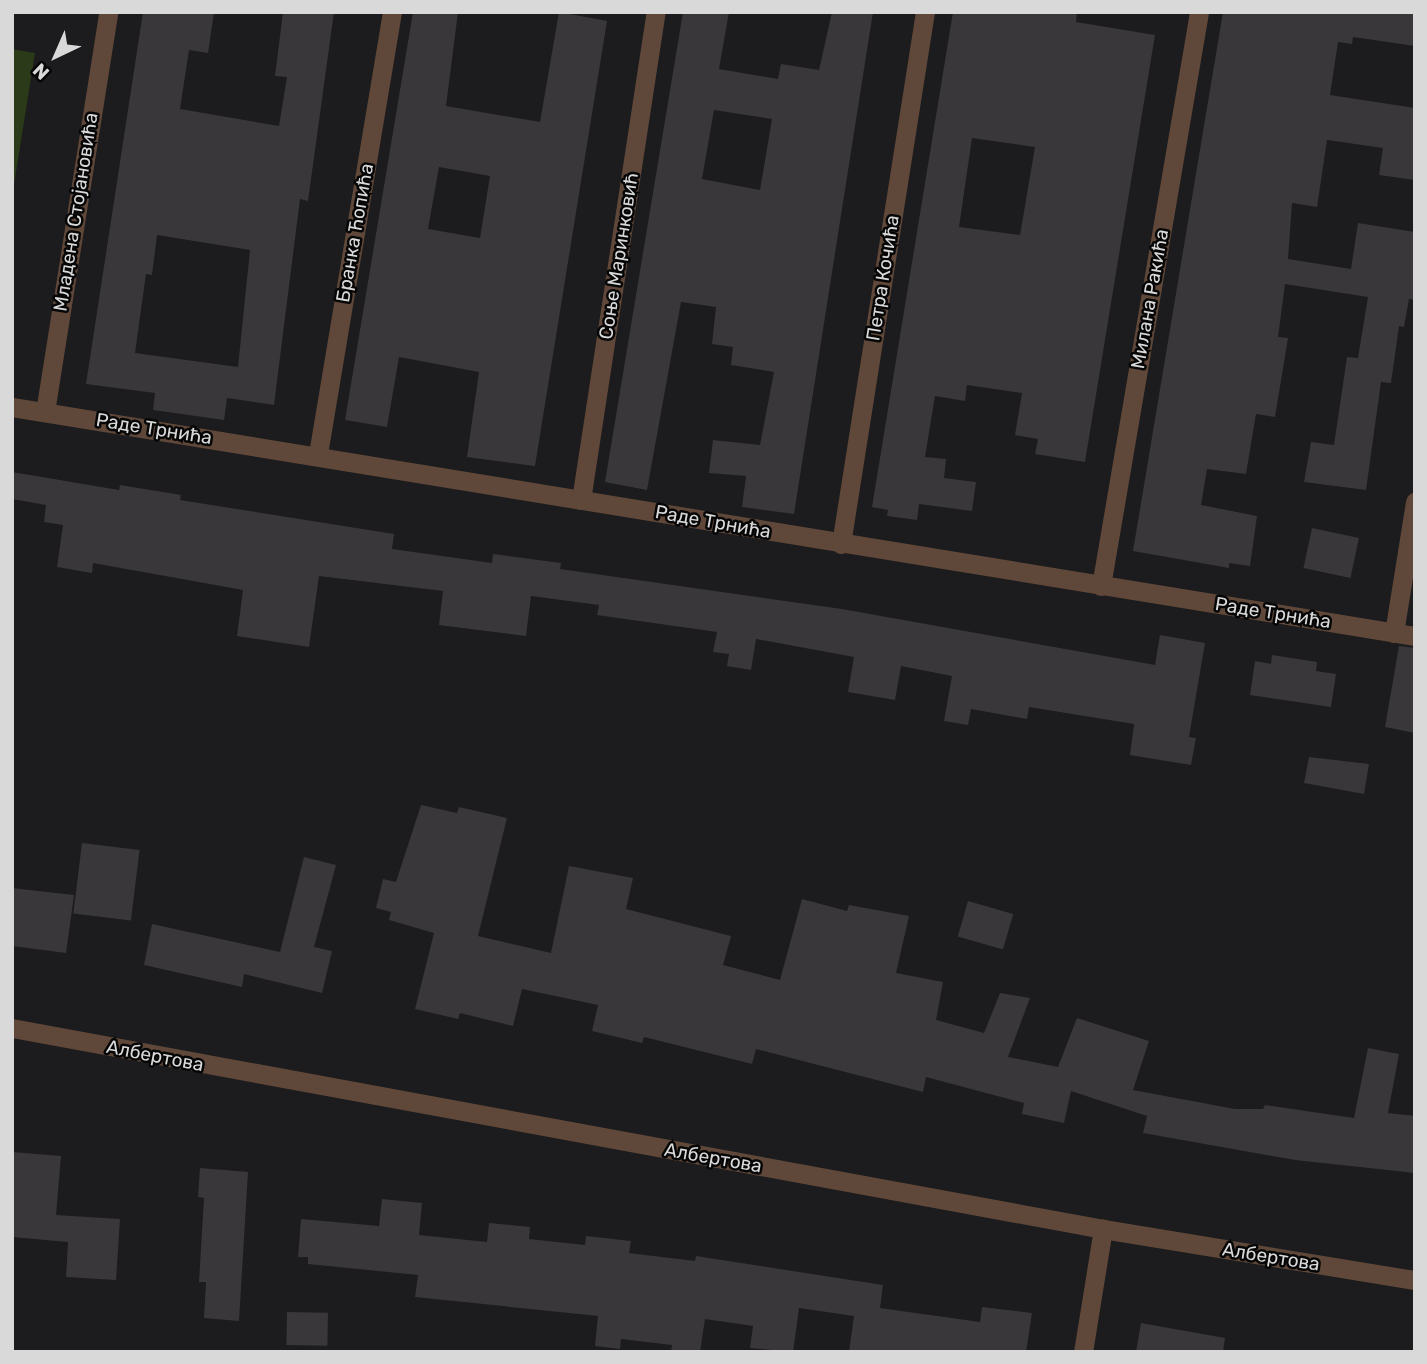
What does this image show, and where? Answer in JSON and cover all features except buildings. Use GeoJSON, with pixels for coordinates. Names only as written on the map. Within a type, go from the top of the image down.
{"type":"FeatureCollection","features":[{"type":"Feature","properties":{"kind":"street","name":"Младена Стојановића"},"geometry":{"type":"LineString","coordinates":[[45,412],[108,12]]}},
{"type":"Feature","properties":{"kind":"street","name":"Бранка Ћопића"},"geometry":{"type":"LineString","coordinates":[[318,454],[392,12]]}},
{"type":"Feature","properties":{"kind":"street","name":"Соње Маринковић"},"geometry":{"type":"LineString","coordinates":[[581,500],[656,12]]}},
{"type":"Feature","properties":{"kind":"street","name":"Петра Кочића"},"geometry":{"type":"LineString","coordinates":[[841,544],[925,12]]}},
{"type":"Feature","properties":{"kind":"street","name":"Милана Ракића"},"geometry":{"type":"LineString","coordinates":[[1101,586],[1199,12]]}},
{"type":"Feature","properties":{"kind":"street","name":"Раде Трнића"},"geometry":{"type":"LineString","coordinates":[[12,407],[318,454],[841,544],[1415,636]]}},
{"type":"Feature","properties":{"kind":"street"},"geometry":{"type":"LineString","coordinates":[[1394,633],[1415,502]]}},
{"type":"Feature","properties":{"kind":"street","name":"Албертова"},"geometry":{"type":"LineString","coordinates":[[12,1028],[1103,1229],[1415,1280]]}},
{"type":"Feature","properties":{"kind":"street"},"geometry":{"type":"LineString","coordinates":[[1083,1352],[1103,1229]]}},
{"type":"Feature","properties":{"kind":"green space"},"geometry":{"type":"Polygon","coordinates":[[[12,49],[35,53],[12,197],[12,49]]]}}]}
